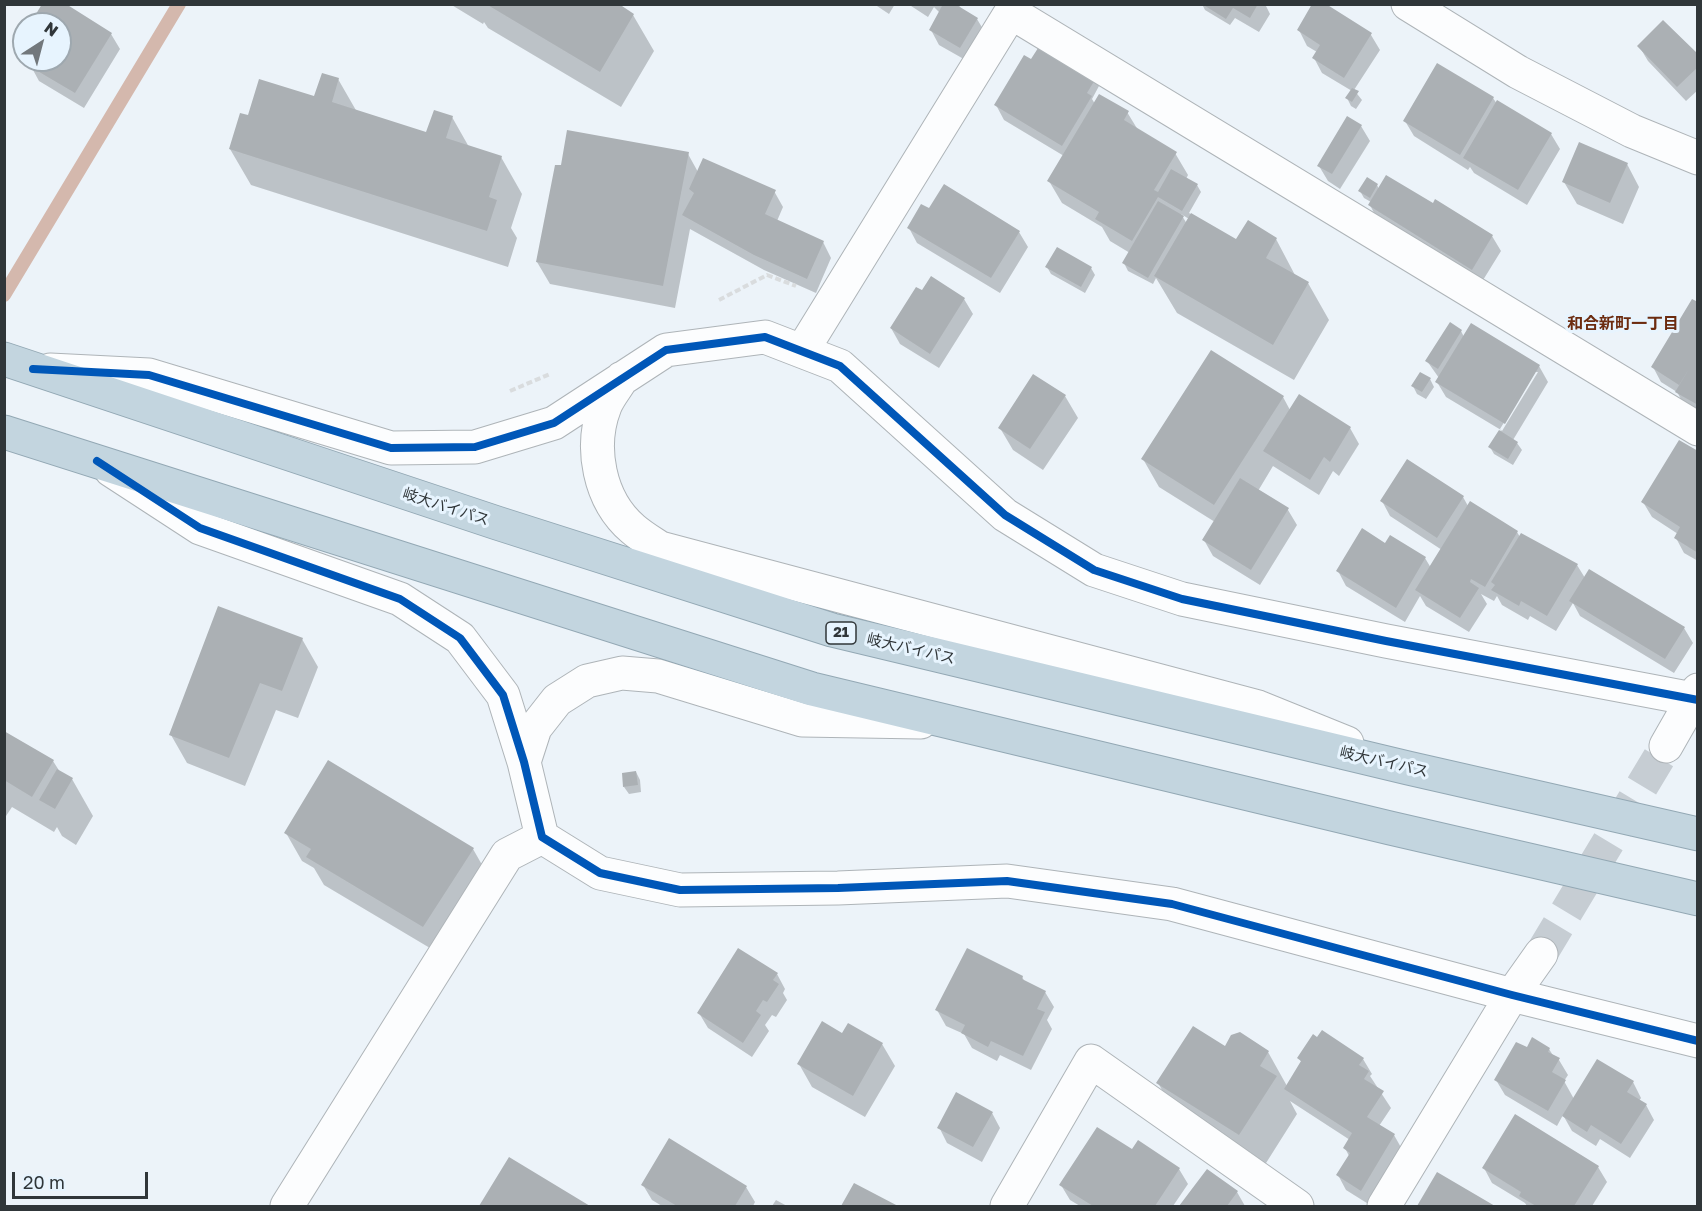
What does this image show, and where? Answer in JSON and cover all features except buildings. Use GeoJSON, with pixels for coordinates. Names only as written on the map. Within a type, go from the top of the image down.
{"type":"FeatureCollection","features":[{"type":"Feature","properties":{"kind":"highway","name":"岐大バイパス"},"geometry":{"type":"LineString","coordinates":[[19,364],[497,523],[832,630],[1408,768],[1698,834]]}},
{"type":"Feature","properties":{"kind":"highway"},"geometry":{"type":"LineString","coordinates":[[4,432],[812,689],[1390,828],[1698,899]]}},
{"type":"Feature","properties":{"kind":"street"},"geometry":{"type":"LineString","coordinates":[[1408,4],[1518,72],[1632,131],[1698,158]]}},
{"type":"Feature","properties":{"kind":"street"},"geometry":{"type":"LineString","coordinates":[[802,351],[1014,9],[1698,429]]}},
{"type":"Feature","properties":{"kind":"street"},"geometry":{"type":"LineString","coordinates":[[19,364],[149,375],[392,448],[474,447],[554,423],[666,350],[765,337],[840,366],[1005,515],[1094,570],[1182,599],[1386,641],[1696,696],[1666,746]]}},
{"type":"Feature","properties":{"kind":"street"},"geometry":{"type":"LineString","coordinates":[[623,377],[606,405],[597,438],[599,471],[612,502],[632,528],[660,548],[1258,707],[1408,768]]}},
{"type":"Feature","properties":{"kind":"street"},"geometry":{"type":"LineString","coordinates":[[97,461],[200,528],[400,599],[460,638],[503,695],[524,762],[542,837],[600,873],[680,890],[838,888],[1007,881],[1172,904],[1512,995],[1698,1041]]}},
{"type":"Feature","properties":{"kind":"street"},"geometry":{"type":"LineString","coordinates":[[524,762],[536,728],[557,700],[587,681],[622,673],[658,676],[802,720],[948,722]]}},
{"type":"Feature","properties":{"kind":"street"},"geometry":{"type":"LineString","coordinates":[[287,1206],[507,855],[542,837]]}},
{"type":"Feature","properties":{"kind":"street"},"geometry":{"type":"LineString","coordinates":[[1384,1206],[1512,995],[1541,954]]}},
{"type":"Feature","properties":{"kind":"street"},"geometry":{"type":"LineString","coordinates":[[1007,1206],[1091,1062],[1297,1206]]}},
{"type":"Feature","properties":{"kind":"waterway"},"geometry":{"type":"LineString","coordinates":[[4,295],[179,4]]}},
{"type":"Feature","properties":{"kind":"tunnel"},"geometry":{"type":"LineString","coordinates":[[1541,954],[1666,746]]}},
{"type":"Feature","properties":{"kind":"cycle path"},"geometry":{"type":"LineString","coordinates":[[33,369],[149,375],[391,448],[475,447],[554,423],[666,350],[765,337],[840,366],[1005,515],[1094,570],[1182,599],[1386,641],[1698,700]]}},
{"type":"Feature","properties":{"kind":"cycle path"},"geometry":{"type":"LineString","coordinates":[[97,461],[200,528],[400,599],[460,638],[503,695],[524,762],[542,837],[600,873],[680,890],[838,888],[1007,881],[1172,904],[1512,995],[1698,1041]]}},
{"type":"Feature","properties":{"kind":"district","name":"和合新町一丁目"},"geometry":{"type":"Point","coordinates":[1623,324]}}]}
